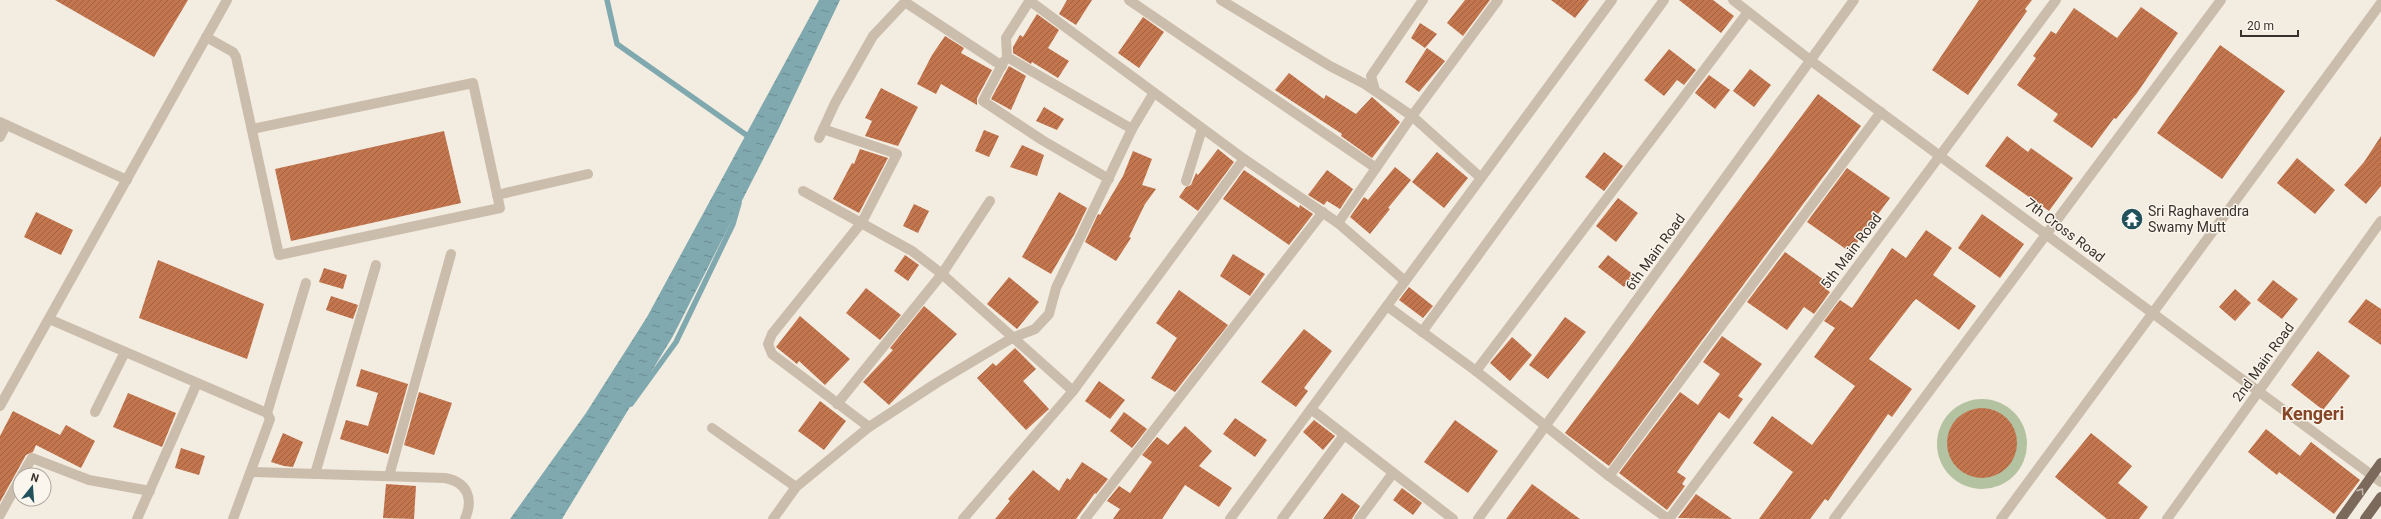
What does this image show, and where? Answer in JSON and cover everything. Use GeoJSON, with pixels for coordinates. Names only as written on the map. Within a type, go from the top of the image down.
{"type":"FeatureCollection","features":[{"type":"Feature","properties":{"kind":"main road"},"geometry":{"type":"LineString","coordinates":[[2340,519],[2381,462]]}},
{"type":"Feature","properties":{"kind":"main road"},"geometry":{"type":"LineString","coordinates":[[2365,519],[2381,497]]}},
{"type":"Feature","properties":{"kind":"street"},"geometry":{"type":"LineString","coordinates":[[0,406],[227,0]]}},
{"type":"Feature","properties":{"kind":"street"},"geometry":{"type":"LineString","coordinates":[[1129,0],[1376,168]]}},
{"type":"Feature","properties":{"kind":"street"},"geometry":{"type":"LineString","coordinates":[[1221,0],[1375,90],[1412,116],[1481,178]]}},
{"type":"Feature","properties":{"kind":"street"},"geometry":{"type":"LineString","coordinates":[[1375,90],[1371,76],[1423,0]]}},
{"type":"Feature","properties":{"kind":"street"},"geometry":{"type":"LineString","coordinates":[[1338,223],[1412,116],[1498,0]]}},
{"type":"Feature","properties":{"kind":"street"},"geometry":{"type":"LineString","coordinates":[[1230,519],[1612,0]]}},
{"type":"Feature","properties":{"kind":"street"},"geometry":{"type":"LineString","coordinates":[[1422,332],[1664,0]]}},
{"type":"Feature","properties":{"kind":"street","name":"7th Cross Road"},"geometry":{"type":"LineString","coordinates":[[1733,0],[1810,60],[2381,482]]}},
{"type":"Feature","properties":{"kind":"street","name":"6th Main Road"},"geometry":{"type":"LineString","coordinates":[[1478,519],[1547,427],[1854,0]]}},
{"type":"Feature","properties":{"kind":"street","name":"5th Main Road"},"geometry":{"type":"LineString","coordinates":[[1669,519],[2056,0]]}},
{"type":"Feature","properties":{"kind":"street"},"geometry":{"type":"LineString","coordinates":[[1834,519],[2221,0]]}},
{"type":"Feature","properties":{"kind":"street"},"geometry":{"type":"LineString","coordinates":[[1110,179],[1042,140],[983,102],[1004,61],[1006,38],[1030,1],[1153,94],[1244,160],[1338,223],[1405,281]]}},
{"type":"Feature","properties":{"kind":"street"},"geometry":{"type":"LineString","coordinates":[[819,138],[835,103],[873,36],[905,2],[1004,61],[1132,129]]}},
{"type":"Feature","properties":{"kind":"street"},"geometry":{"type":"LineString","coordinates":[[2001,519],[2381,3]]}},
{"type":"Feature","properties":{"kind":"street"},"geometry":{"type":"LineString","coordinates":[[1476,371],[1748,12]]}},
{"type":"Feature","properties":{"kind":"street"},"geometry":{"type":"LineString","coordinates":[[206,37],[233,52],[236,56],[279,255],[500,208],[473,83],[252,129]]}},
{"type":"Feature","properties":{"kind":"street"},"geometry":{"type":"LineString","coordinates":[[773,519],[796,487],[869,427],[938,382],[1012,338],[1035,329],[1049,314],[1056,288],[1110,179],[1132,129],[1153,94]]}},
{"type":"Feature","properties":{"kind":"street"},"geometry":{"type":"LineString","coordinates":[[1609,476],[1881,112]]}},
{"type":"Feature","properties":{"kind":"street"},"geometry":{"type":"LineString","coordinates":[[0,136],[3,124],[127,180]]}},
{"type":"Feature","properties":{"kind":"street"},"geometry":{"type":"LineString","coordinates":[[823,128],[897,154],[862,222],[772,334],[768,344],[772,354],[836,404],[869,427]]}},
{"type":"Feature","properties":{"kind":"street"},"geometry":{"type":"LineString","coordinates":[[1186,181],[1202,129]]}},
{"type":"Feature","properties":{"kind":"street"},"geometry":{"type":"LineString","coordinates":[[963,519],[1073,391],[1244,160]]}},
{"type":"Feature","properties":{"kind":"street"},"geometry":{"type":"LineString","coordinates":[[497,195],[588,174]]}},
{"type":"Feature","properties":{"kind":"street"},"geometry":{"type":"LineString","coordinates":[[803,191],[862,222],[912,251],[942,274],[1073,391]]}},
{"type":"Feature","properties":{"kind":"street"},"geometry":{"type":"LineString","coordinates":[[836,404],[942,274],[990,201]]}},
{"type":"Feature","properties":{"kind":"street"},"geometry":{"type":"LineString","coordinates":[[1085,519],[1323,212]]}},
{"type":"Feature","properties":{"kind":"street","name":"2nd Main Road"},"geometry":{"type":"LineString","coordinates":[[2168,519],[2381,221]]}},
{"type":"Feature","properties":{"kind":"street"},"geometry":{"type":"LineString","coordinates":[[389,476],[451,254]]}},
{"type":"Feature","properties":{"kind":"street"},"geometry":{"type":"LineString","coordinates":[[315,474],[376,265]]}},
{"type":"Feature","properties":{"kind":"street"},"geometry":{"type":"LineString","coordinates":[[267,413],[306,283]]}},
{"type":"Feature","properties":{"kind":"street"},"geometry":{"type":"LineString","coordinates":[[1387,306],[1476,371],[1609,476],[1669,519]]}},
{"type":"Feature","properties":{"kind":"street"},"geometry":{"type":"LineString","coordinates":[[49,319],[267,413],[270,419],[252,472],[233,519]]}},
{"type":"Feature","properties":{"kind":"street"},"geometry":{"type":"LineString","coordinates":[[95,412],[125,352]]}},
{"type":"Feature","properties":{"kind":"street"},"geometry":{"type":"LineString","coordinates":[[138,519],[197,383]]}},
{"type":"Feature","properties":{"kind":"street"},"geometry":{"type":"LineString","coordinates":[[1311,409],[1453,519]]}},
{"type":"Feature","properties":{"kind":"street"},"geometry":{"type":"LineString","coordinates":[[712,428],[796,487]]}},
{"type":"Feature","properties":{"kind":"street"},"geometry":{"type":"LineString","coordinates":[[1282,519],[1344,436]]}},
{"type":"Feature","properties":{"kind":"street"},"geometry":{"type":"LineString","coordinates":[[27,467],[32,458],[89,480],[150,491]]}},
{"type":"Feature","properties":{"kind":"street"},"geometry":{"type":"LineString","coordinates":[[252,472],[389,476],[456,480],[464,487],[469,506],[465,519]]}},
{"type":"Feature","properties":{"kind":"street"},"geometry":{"type":"LineString","coordinates":[[1359,519],[1393,473]]}},
{"type":"Feature","properties":{"kind":"street"},"geometry":{"type":"LineString","coordinates":[[0,515],[12,493]]}},
{"type":"Feature","properties":{"kind":"green space"},"geometry":{"type":"Polygon","coordinates":[[[1973,399],[1991,399],[2007,406],[2020,419],[2027,435],[2027,453],[2020,469],[2007,482],[1991,489],[1973,489],[1957,482],[1944,469],[1937,453],[1937,435],[1944,419],[1957,406],[1973,399]]]}},
{"type":"Feature","properties":{"kind":"water"},"geometry":{"type":"Polygon","coordinates":[[[819,0],[840,0],[779,128],[673,336],[562,519],[510,519],[586,413],[647,317],[819,0]]]}},
{"type":"Feature","properties":{"kind":"building"},"geometry":{"type":"Polygon","coordinates":[[[55,0],[188,0],[154,57],[55,0]]]}},
{"type":"Feature","properties":{"kind":"building"},"geometry":{"type":"Polygon","coordinates":[[[1067,0],[1092,0],[1076,25],[1059,14],[1067,0]]]}},
{"type":"Feature","properties":{"kind":"building"},"geometry":{"type":"Polygon","coordinates":[[[1465,0],[1490,0],[1463,36],[1447,23],[1465,0]]]}},
{"type":"Feature","properties":{"kind":"building"},"geometry":{"type":"Polygon","coordinates":[[[1551,0],[1589,0],[1575,18],[1551,0]]]}},
{"type":"Feature","properties":{"kind":"building"},"geometry":{"type":"Polygon","coordinates":[[[1679,0],[1713,0],[1734,16],[1721,33],[1679,0]]]}},
{"type":"Feature","properties":{"kind":"building"},"geometry":{"type":"Polygon","coordinates":[[[1979,0],[2032,0],[2025,9],[2027,11],[1968,95],[1932,70],[1979,0]]]}},
{"type":"Feature","properties":{"kind":"building"},"geometry":{"type":"Polygon","coordinates":[[[2141,7],[2178,33],[2137,93],[2116,119],[2114,118],[2092,148],[2053,121],[2058,114],[2017,85],[2036,58],[2033,56],[2051,31],[2056,34],[2074,8],[2117,38],[2141,7]]]}},
{"type":"Feature","properties":{"kind":"building"},"geometry":{"type":"Polygon","coordinates":[[[1037,14],[1059,30],[1048,48],[1069,61],[1058,78],[1032,62],[1031,64],[1013,53],[1013,47],[1020,35],[1023,37],[1037,14]]]}},
{"type":"Feature","properties":{"kind":"building"},"geometry":{"type":"Polygon","coordinates":[[[1143,17],[1164,32],[1139,68],[1118,53],[1143,17]]]}},
{"type":"Feature","properties":{"kind":"building"},"geometry":{"type":"Polygon","coordinates":[[[1420,23],[1437,34],[1425,48],[1411,38],[1420,23]]]}},
{"type":"Feature","properties":{"kind":"building"},"geometry":{"type":"Polygon","coordinates":[[[945,36],[964,48],[961,53],[992,70],[977,98],[977,105],[941,84],[936,94],[917,84],[932,55],[945,36]]]}},
{"type":"Feature","properties":{"kind":"building"},"geometry":{"type":"Polygon","coordinates":[[[2220,45],[2285,91],[2222,179],[2157,133],[2220,45]]]}},
{"type":"Feature","properties":{"kind":"building"},"geometry":{"type":"Polygon","coordinates":[[[1427,48],[1445,61],[1419,92],[1405,82],[1427,48]]]}},
{"type":"Feature","properties":{"kind":"building"},"geometry":{"type":"Polygon","coordinates":[[[1669,49],[1696,70],[1684,85],[1677,80],[1664,96],[1644,80],[1669,49]]]}},
{"type":"Feature","properties":{"kind":"building"},"geometry":{"type":"Polygon","coordinates":[[[1009,66],[1026,76],[1011,110],[991,99],[1009,66]]]}},
{"type":"Feature","properties":{"kind":"building"},"geometry":{"type":"Polygon","coordinates":[[[1750,69],[1771,85],[1754,107],[1733,91],[1750,69]]]}},
{"type":"Feature","properties":{"kind":"building"},"geometry":{"type":"Polygon","coordinates":[[[1289,73],[1324,99],[1326,95],[1356,114],[1372,97],[1400,122],[1372,158],[1341,136],[1342,134],[1275,90],[1289,73]]]}},
{"type":"Feature","properties":{"kind":"building"},"geometry":{"type":"Polygon","coordinates":[[[1709,75],[1730,90],[1715,109],[1695,93],[1709,75]]]}},
{"type":"Feature","properties":{"kind":"building"},"geometry":{"type":"Polygon","coordinates":[[[881,88],[918,107],[898,146],[865,136],[872,121],[865,118],[881,88]]]}},
{"type":"Feature","properties":{"kind":"building"},"geometry":{"type":"Polygon","coordinates":[[[1818,94],[1861,126],[1609,466],[1565,433],[1818,94]]]}},
{"type":"Feature","properties":{"kind":"building"},"geometry":{"type":"Polygon","coordinates":[[[1044,107],[1064,119],[1057,130],[1036,121],[1044,107]]]}},
{"type":"Feature","properties":{"kind":"building"},"geometry":{"type":"Polygon","coordinates":[[[984,130],[999,136],[989,157],[975,151],[984,130]]]}},
{"type":"Feature","properties":{"kind":"building"},"geometry":{"type":"Polygon","coordinates":[[[444,131],[461,203],[291,241],[275,169],[444,131]]]}},
{"type":"Feature","properties":{"kind":"building"},"geometry":{"type":"Polygon","coordinates":[[[2007,136],[2028,152],[2031,148],[2073,178],[2049,211],[1985,166],[2007,136]]]}},
{"type":"Feature","properties":{"kind":"building"},"geometry":{"type":"Polygon","coordinates":[[[2381,136],[2381,186],[2366,204],[2344,185],[2364,162],[2381,136]]]}},
{"type":"Feature","properties":{"kind":"building"},"geometry":{"type":"Polygon","coordinates":[[[1022,145],[1044,155],[1037,176],[1010,167],[1022,145]]]}},
{"type":"Feature","properties":{"kind":"building"},"geometry":{"type":"Polygon","coordinates":[[[860,149],[888,158],[859,213],[833,199],[852,163],[854,164],[860,149]]]}},
{"type":"Feature","properties":{"kind":"building"},"geometry":{"type":"Polygon","coordinates":[[[1218,149],[1234,162],[1198,211],[1179,197],[1186,187],[1191,185],[1196,173],[1198,175],[1218,149]]]}},
{"type":"Feature","properties":{"kind":"building"},"geometry":{"type":"Polygon","coordinates":[[[1133,151],[1152,159],[1142,185],[1156,189],[1145,204],[1129,237],[1131,238],[1116,261],[1085,242],[1098,214],[1100,215],[1123,176],[1133,151]]]}},
{"type":"Feature","properties":{"kind":"building"},"geometry":{"type":"Polygon","coordinates":[[[1437,152],[1468,178],[1444,208],[1412,182],[1437,152]]]}},
{"type":"Feature","properties":{"kind":"building"},"geometry":{"type":"Polygon","coordinates":[[[1604,152],[1623,166],[1604,191],[1585,177],[1604,152]]]}},
{"type":"Feature","properties":{"kind":"building"},"geometry":{"type":"Polygon","coordinates":[[[2297,158],[2335,190],[2315,214],[2277,183],[2297,158]]]}},
{"type":"Feature","properties":{"kind":"building"},"geometry":{"type":"Polygon","coordinates":[[[1395,167],[1411,180],[1388,208],[1390,209],[1370,234],[1350,217],[1364,197],[1368,200],[1395,167]]]}},
{"type":"Feature","properties":{"kind":"building"},"geometry":{"type":"Polygon","coordinates":[[[1847,168],[1890,198],[1850,252],[1807,222],[1847,168]]]}},
{"type":"Feature","properties":{"kind":"building"},"geometry":{"type":"Polygon","coordinates":[[[1244,170],[1299,208],[1300,205],[1313,214],[1289,245],[1223,199],[1244,170]]]}},
{"type":"Feature","properties":{"kind":"building"},"geometry":{"type":"Polygon","coordinates":[[[1327,170],[1353,189],[1340,209],[1327,201],[1324,205],[1308,195],[1327,170]]]}},
{"type":"Feature","properties":{"kind":"building"},"geometry":{"type":"Polygon","coordinates":[[[1059,192],[1087,208],[1074,235],[1051,274],[1022,257],[1059,192]]]}},
{"type":"Feature","properties":{"kind":"building"},"geometry":{"type":"Polygon","coordinates":[[[1618,198],[1638,213],[1616,242],[1596,226],[1618,198]]]}},
{"type":"Feature","properties":{"kind":"building"},"geometry":{"type":"Polygon","coordinates":[[[914,204],[929,211],[918,233],[903,226],[914,204]]]}},
{"type":"Feature","properties":{"kind":"building"},"geometry":{"type":"Polygon","coordinates":[[[36,212],[73,230],[61,255],[24,237],[36,212]]]}},
{"type":"Feature","properties":{"kind":"building"},"geometry":{"type":"Polygon","coordinates":[[[1982,214],[2024,244],[2000,278],[1958,248],[1982,214]]]}},
{"type":"Feature","properties":{"kind":"building"},"geometry":{"type":"Polygon","coordinates":[[[1926,230],[1952,248],[1933,275],[1976,306],[1959,330],[1916,299],[1869,359],[1912,389],[1892,417],[1888,414],[1828,501],[1825,499],[1810,519],[1759,519],[1793,472],[1753,443],[1772,416],[1812,445],[1855,386],[1814,357],[1835,328],[1824,321],[1840,300],[1852,308],[1892,248],[1906,258],[1926,230]]]}},
{"type":"Feature","properties":{"kind":"building"},"geometry":{"type":"Polygon","coordinates":[[[1785,252],[1831,285],[1827,290],[1830,292],[1814,314],[1804,307],[1787,330],[1747,302],[1785,252]]]}},
{"type":"Feature","properties":{"kind":"building"},"geometry":{"type":"Polygon","coordinates":[[[1233,254],[1265,274],[1250,296],[1220,276],[1233,254]]]}},
{"type":"Feature","properties":{"kind":"building"},"geometry":{"type":"Polygon","coordinates":[[[905,255],[919,265],[908,281],[894,271],[905,255]]]}},
{"type":"Feature","properties":{"kind":"building"},"geometry":{"type":"Polygon","coordinates":[[[1608,255],[1634,275],[1624,287],[1598,267],[1608,255]]]}},
{"type":"Feature","properties":{"kind":"building"},"geometry":{"type":"Polygon","coordinates":[[[158,260],[264,304],[247,359],[139,318],[158,260]]]}},
{"type":"Feature","properties":{"kind":"building"},"geometry":{"type":"Polygon","coordinates":[[[324,268],[347,275],[343,289],[319,282],[324,268]]]}},
{"type":"Feature","properties":{"kind":"building"},"geometry":{"type":"Polygon","coordinates":[[[1009,277],[1039,302],[1017,329],[987,304],[1009,277]]]}},
{"type":"Feature","properties":{"kind":"building"},"geometry":{"type":"Polygon","coordinates":[[[2273,280],[2298,299],[2282,319],[2257,300],[2273,280]]]}},
{"type":"Feature","properties":{"kind":"building"},"geometry":{"type":"Polygon","coordinates":[[[1409,287],[1433,306],[1423,318],[1399,300],[1409,287]]]}},
{"type":"Feature","properties":{"kind":"building"},"geometry":{"type":"Polygon","coordinates":[[[866,288],[901,315],[880,340],[846,313],[866,288]]]}},
{"type":"Feature","properties":{"kind":"building"},"geometry":{"type":"Polygon","coordinates":[[[2235,289],[2251,303],[2235,321],[2219,307],[2235,289]]]}},
{"type":"Feature","properties":{"kind":"building"},"geometry":{"type":"Polygon","coordinates":[[[1179,290],[1228,325],[1175,392],[1151,378],[1177,338],[1156,323],[1179,290]]]}},
{"type":"Feature","properties":{"kind":"building"},"geometry":{"type":"Polygon","coordinates":[[[331,296],[358,305],[353,319],[326,310],[331,296]]]}},
{"type":"Feature","properties":{"kind":"building"},"geometry":{"type":"Polygon","coordinates":[[[2366,299],[2381,309],[2381,345],[2348,322],[2366,299]]]}},
{"type":"Feature","properties":{"kind":"building"},"geometry":{"type":"Polygon","coordinates":[[[924,306],[957,334],[889,405],[863,382],[893,350],[890,348],[924,306]]]}},
{"type":"Feature","properties":{"kind":"building"},"geometry":{"type":"Polygon","coordinates":[[[800,316],[850,359],[825,385],[799,361],[797,364],[776,347],[800,316]]]}},
{"type":"Feature","properties":{"kind":"building"},"geometry":{"type":"Polygon","coordinates":[[[1565,317],[1586,332],[1548,379],[1529,365],[1565,317]]]}},
{"type":"Feature","properties":{"kind":"building"},"geometry":{"type":"Polygon","coordinates":[[[1304,329],[1332,351],[1304,388],[1308,391],[1296,407],[1261,382],[1304,329]]]}},
{"type":"Feature","properties":{"kind":"building"},"geometry":{"type":"Polygon","coordinates":[[[1722,336],[1762,364],[1738,396],[1743,399],[1729,419],[1719,412],[1677,472],[1686,478],[1682,484],[1685,486],[1667,510],[1619,473],[1680,392],[1698,405],[1720,374],[1703,362],[1722,336]]]}},
{"type":"Feature","properties":{"kind":"building"},"geometry":{"type":"Polygon","coordinates":[[[1512,337],[1532,355],[1510,381],[1490,363],[1512,337]]]}},
{"type":"Feature","properties":{"kind":"building"},"geometry":{"type":"Polygon","coordinates":[[[1015,348],[1036,369],[1023,381],[1049,409],[1026,430],[977,378],[993,363],[996,366],[1015,348]]]}},
{"type":"Feature","properties":{"kind":"building"},"geometry":{"type":"Polygon","coordinates":[[[2318,351],[2350,376],[2323,410],[2291,385],[2318,351]]]}},
{"type":"Feature","properties":{"kind":"building"},"geometry":{"type":"Polygon","coordinates":[[[361,369],[408,384],[388,454],[340,439],[346,420],[368,426],[378,393],[356,386],[361,369]]]}},
{"type":"Feature","properties":{"kind":"building"},"geometry":{"type":"Polygon","coordinates":[[[1099,381],[1125,400],[1110,419],[1085,401],[1099,381]]]}},
{"type":"Feature","properties":{"kind":"building"},"geometry":{"type":"Polygon","coordinates":[[[419,392],[452,403],[434,455],[404,445],[419,392]]]}},
{"type":"Feature","properties":{"kind":"building"},"geometry":{"type":"Polygon","coordinates":[[[128,393],[176,413],[162,447],[113,427],[128,393]]]}},
{"type":"Feature","properties":{"kind":"building"},"geometry":{"type":"Polygon","coordinates":[[[820,401],[846,421],[824,450],[798,431],[820,401]]]}},
{"type":"Feature","properties":{"kind":"building"},"geometry":{"type":"Polygon","coordinates":[[[1982,408],[1995,411],[2007,418],[2014,430],[2017,443],[2014,456],[2007,468],[1995,475],[1982,478],[1969,475],[1957,468],[1950,456],[1947,443],[1950,430],[1957,418],[1969,411],[1982,408]]]}},
{"type":"Feature","properties":{"kind":"building"},"geometry":{"type":"Polygon","coordinates":[[[13,411],[60,435],[66,425],[95,441],[81,468],[36,445],[33,452],[26,455],[19,467],[12,467],[12,480],[0,502],[0,436],[13,411]]]}},
{"type":"Feature","properties":{"kind":"building"},"geometry":{"type":"Polygon","coordinates":[[[1124,412],[1147,429],[1132,448],[1110,431],[1124,412]]]}},
{"type":"Feature","properties":{"kind":"building"},"geometry":{"type":"Polygon","coordinates":[[[1235,418],[1267,440],[1255,457],[1223,434],[1235,418]]]}},
{"type":"Feature","properties":{"kind":"building"},"geometry":{"type":"Polygon","coordinates":[[[1314,420],[1335,436],[1323,450],[1303,432],[1314,420]]]}},
{"type":"Feature","properties":{"kind":"building"},"geometry":{"type":"Polygon","coordinates":[[[1455,420],[1498,451],[1468,493],[1424,462],[1455,420]]]}},
{"type":"Feature","properties":{"kind":"building"},"geometry":{"type":"Polygon","coordinates":[[[1185,426],[1212,451],[1199,466],[1232,488],[1219,507],[1185,485],[1162,519],[1113,519],[1120,509],[1107,501],[1119,486],[1130,493],[1152,462],[1142,455],[1157,437],[1168,445],[1185,426]]]}},
{"type":"Feature","properties":{"kind":"building"},"geometry":{"type":"Polygon","coordinates":[[[2266,429],[2300,456],[2311,442],[2360,480],[2334,514],[2279,472],[2277,475],[2248,452],[2266,429]]]}},
{"type":"Feature","properties":{"kind":"building"},"geometry":{"type":"Polygon","coordinates":[[[283,433],[303,442],[293,467],[271,462],[283,433]]]}},
{"type":"Feature","properties":{"kind":"building"},"geometry":{"type":"Polygon","coordinates":[[[2091,433],[2132,466],[2118,483],[2148,507],[2139,519],[2107,519],[2055,477],[2091,433]]]}},
{"type":"Feature","properties":{"kind":"building"},"geometry":{"type":"Polygon","coordinates":[[[181,448],[205,456],[199,475],[175,468],[181,448]]]}},
{"type":"Feature","properties":{"kind":"building"},"geometry":{"type":"Polygon","coordinates":[[[1082,462],[1108,479],[1096,494],[1095,493],[1076,519],[995,519],[1010,501],[1008,499],[1033,470],[1059,491],[1067,478],[1070,480],[1082,462]]]}},
{"type":"Feature","properties":{"kind":"building"},"geometry":{"type":"Polygon","coordinates":[[[386,484],[416,486],[414,519],[383,518],[386,484]]]}},
{"type":"Feature","properties":{"kind":"building"},"geometry":{"type":"Polygon","coordinates":[[[1532,484],[1580,519],[1506,519],[1532,484]]]}},
{"type":"Feature","properties":{"kind":"building"},"geometry":{"type":"Polygon","coordinates":[[[1402,488],[1422,503],[1413,515],[1393,500],[1402,488]]]}},
{"type":"Feature","properties":{"kind":"building"},"geometry":{"type":"Polygon","coordinates":[[[1342,493],[1360,506],[1352,519],[1323,519],[1342,493]]]}},
{"type":"Feature","properties":{"kind":"building"},"geometry":{"type":"Polygon","coordinates":[[[1696,494],[1732,519],[1678,518],[1696,494]]]}},
{"type":"Feature","properties":{"kind":"waterway"},"geometry":{"type":"LineString","coordinates":[[607,0],[617,44],[752,139]]}},
{"type":"Feature","properties":{"kind":"waterway"},"geometry":{"type":"LineString","coordinates":[[631,404],[676,342],[733,224],[739,203]]}},
{"type":"Feature","properties":{"kind":"place","name":"Sri Raghavendra Swamy Mutt"},"geometry":{"type":"Point","coordinates":[2132,219]}},
{"type":"Feature","properties":{"kind":"district","name":"Kengeri"},"geometry":{"type":"Point","coordinates":[2313,414]}}]}
